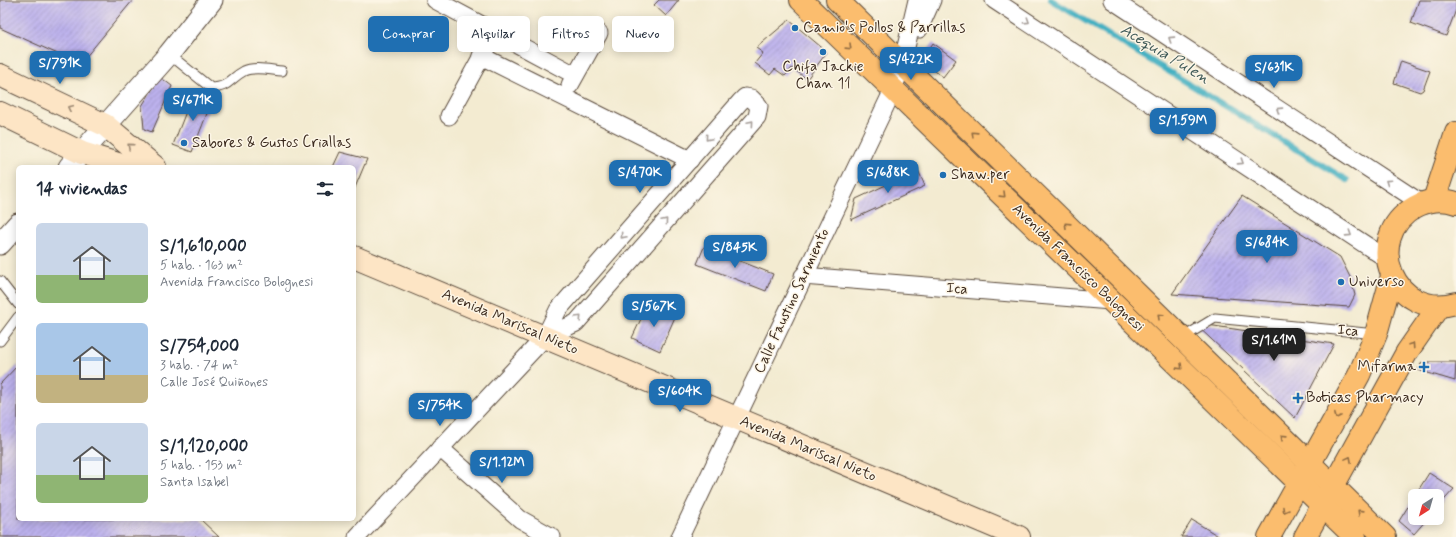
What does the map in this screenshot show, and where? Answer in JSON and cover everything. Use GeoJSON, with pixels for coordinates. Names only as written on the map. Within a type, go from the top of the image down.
{"type":"FeatureCollection","features":[{"type":"Feature","properties":{"kind":"main road","name":"Avenida Francisco Bolognesi"},"geometry":{"type":"LineString","coordinates":[[801,0],[1356,537]]}},
{"type":"Feature","properties":{"kind":"main road","name":"Avenida Francisco Bolognesi"},"geometry":{"type":"LineString","coordinates":[[837,0],[1386,537]]}},
{"type":"Feature","properties":{"kind":"main road"},"geometry":{"type":"LineString","coordinates":[[0,75],[105,125],[153,165]]}},
{"type":"Feature","properties":{"kind":"main road"},"geometry":{"type":"LineString","coordinates":[[0,112],[75,160],[113,165]]}},
{"type":"Feature","properties":{"kind":"main road"},"geometry":{"type":"LineString","coordinates":[[1428,202],[1456,133]]}},
{"type":"Feature","properties":{"kind":"main road"},"geometry":{"type":"LineString","coordinates":[[1270,537],[1359,375],[1376,334],[1389,267],[1388,241],[1394,225],[1406,212],[1428,202],[1456,203]]}},
{"type":"Feature","properties":{"kind":"main road","name":"Avenida Mariscal Nieto"},"geometry":{"type":"LineString","coordinates":[[356,258],[1019,537]]}},
{"type":"Feature","properties":{"kind":"main road"},"geometry":{"type":"LineString","coordinates":[[1389,267],[1400,288],[1411,298],[1424,304],[1450,307]]}},
{"type":"Feature","properties":{"kind":"main road"},"geometry":{"type":"LineString","coordinates":[[1305,537],[1334,487],[1407,352],[1450,307]]}},
{"type":"Feature","properties":{"kind":"street"},"geometry":{"type":"LineString","coordinates":[[75,160],[169,54],[212,0]]}},
{"type":"Feature","properties":{"kind":"street"},"geometry":{"type":"LineString","coordinates":[[435,0],[465,16]]}},
{"type":"Feature","properties":{"kind":"street","name":"Calle Faustino Sarmiento"},"geometry":{"type":"LineString","coordinates":[[680,537],[893,90],[902,64],[917,0]]}},
{"type":"Feature","properties":{"kind":"street","name":"Calle Faustino Sarmiento"},"geometry":{"type":"LineString","coordinates":[[902,64],[932,0]]}},
{"type":"Feature","properties":{"kind":"street"},"geometry":{"type":"LineString","coordinates":[[994,0],[1389,267]]}},
{"type":"Feature","properties":{"kind":"street"},"geometry":{"type":"LineString","coordinates":[[1112,0],[1428,202]]}},
{"type":"Feature","properties":{"kind":"street"},"geometry":{"type":"LineString","coordinates":[[530,51],[575,75]]}},
{"type":"Feature","properties":{"kind":"street"},"geometry":{"type":"LineString","coordinates":[[449,116],[483,52]]}},
{"type":"Feature","properties":{"kind":"street"},"geometry":{"type":"LineString","coordinates":[[563,97],[588,52]]}},
{"type":"Feature","properties":{"kind":"street"},"geometry":{"type":"LineString","coordinates":[[481,56],[690,160]]}},
{"type":"Feature","properties":{"kind":"street"},"geometry":{"type":"LineString","coordinates":[[357,537],[545,337],[558,310],[740,102],[745,97],[756,102],[759,106],[757,117],[576,322],[545,337]]}},
{"type":"Feature","properties":{"kind":"street"},"geometry":{"type":"LineString","coordinates":[[0,244],[16,226]]}},
{"type":"Feature","properties":{"kind":"street","name":"Ica"},"geometry":{"type":"LineString","coordinates":[[804,276],[1112,301]]}},
{"type":"Feature","properties":{"kind":"street"},"geometry":{"type":"LineString","coordinates":[[440,448],[520,519],[552,537]]}},
{"type":"Feature","properties":{"kind":"lane"},"geometry":{"type":"LineString","coordinates":[[169,54],[211,88],[223,88],[244,71],[258,69],[282,71]]}},
{"type":"Feature","properties":{"kind":"lane"},"geometry":{"type":"LineString","coordinates":[[0,281],[11,292],[16,301]]}},
{"type":"Feature","properties":{"kind":"lane","name":"Ica"},"geometry":{"type":"LineString","coordinates":[[1182,338],[1215,318],[1376,334]]}},
{"type":"Feature","properties":{"kind":"lane"},"geometry":{"type":"LineString","coordinates":[[0,341],[16,320]]}},
{"type":"Feature","properties":{"kind":"building"},"geometry":{"type":"Polygon","coordinates":[[[0,0],[133,0],[80,64],[0,28],[0,0]]]}},
{"type":"Feature","properties":{"kind":"building"},"geometry":{"type":"Polygon","coordinates":[[[659,0],[679,0],[666,16],[654,5],[659,0]]]}},
{"type":"Feature","properties":{"kind":"building"},"geometry":{"type":"Polygon","coordinates":[[[1419,0],[1456,0],[1456,10],[1446,36],[1411,23],[1419,0]]]}},
{"type":"Feature","properties":{"kind":"building"},"geometry":{"type":"Polygon","coordinates":[[[789,20],[827,52],[807,79],[792,68],[785,76],[775,69],[770,75],[755,63],[763,53],[756,48],[789,20]]]}},
{"type":"Feature","properties":{"kind":"building"},"geometry":{"type":"Polygon","coordinates":[[[933,43],[956,60],[943,77],[928,66],[925,55],[933,43]]]}},
{"type":"Feature","properties":{"kind":"building"},"geometry":{"type":"Polygon","coordinates":[[[1401,61],[1430,71],[1423,90],[1420,92],[1394,83],[1401,61]]]}},
{"type":"Feature","properties":{"kind":"building"},"geometry":{"type":"Polygon","coordinates":[[[160,77],[172,86],[152,132],[144,129],[142,106],[160,77]]]}},
{"type":"Feature","properties":{"kind":"building"},"geometry":{"type":"Polygon","coordinates":[[[194,91],[213,98],[192,152],[173,145],[194,91]]]}},
{"type":"Feature","properties":{"kind":"building"},"geometry":{"type":"Polygon","coordinates":[[[340,152],[367,159],[356,185],[356,165],[334,165],[340,152]]]}},
{"type":"Feature","properties":{"kind":"building"},"geometry":{"type":"Polygon","coordinates":[[[918,170],[925,186],[851,220],[856,199],[918,170]]]}},
{"type":"Feature","properties":{"kind":"building"},"geometry":{"type":"Polygon","coordinates":[[[1242,196],[1340,257],[1350,277],[1355,295],[1349,307],[1172,294],[1242,196]]]}},
{"type":"Feature","properties":{"kind":"building"},"geometry":{"type":"Polygon","coordinates":[[[704,247],[773,274],[766,291],[697,264],[704,247]]]}},
{"type":"Feature","properties":{"kind":"building"},"geometry":{"type":"Polygon","coordinates":[[[648,304],[675,317],[660,351],[632,338],[648,304]]]}},
{"type":"Feature","properties":{"kind":"building"},"geometry":{"type":"Polygon","coordinates":[[[1194,323],[1334,344],[1295,418],[1194,323]]]}},
{"type":"Feature","properties":{"kind":"building"},"geometry":{"type":"Polygon","coordinates":[[[1422,362],[1456,362],[1455,381],[1418,370],[1422,362]]]}},
{"type":"Feature","properties":{"kind":"building"},"geometry":{"type":"Polygon","coordinates":[[[16,367],[16,521],[202,521],[219,537],[0,537],[0,384],[16,367]]]}},
{"type":"Feature","properties":{"kind":"building"},"geometry":{"type":"Polygon","coordinates":[[[1429,473],[1454,489],[1444,500],[1444,489],[1419,489],[1429,473]]]}},
{"type":"Feature","properties":{"kind":"building"},"geometry":{"type":"Polygon","coordinates":[[[1408,507],[1408,525],[1422,525],[1414,534],[1399,521],[1408,507]]]}},
{"type":"Feature","properties":{"kind":"building"},"geometry":{"type":"Polygon","coordinates":[[[1192,520],[1220,537],[1181,537],[1192,520]]]}},
{"type":"Feature","properties":{"kind":"waterway","name":"Acequia Pulen"},"geometry":{"type":"LineString","coordinates":[[1051,0],[1347,180]]}},
{"type":"Feature","properties":{"kind":"place","name":"Camio's Pollos & Parrillas"},"geometry":{"type":"Point","coordinates":[795,28]}},
{"type":"Feature","properties":{"kind":"place","name":"Chifa Jackie Chan 11"},"geometry":{"type":"Point","coordinates":[823,52]}},
{"type":"Feature","properties":{"kind":"place","name":"Sabores & Gustos Criallas"},"geometry":{"type":"Point","coordinates":[184,143]}},
{"type":"Feature","properties":{"kind":"place","name":"Shaw.per"},"geometry":{"type":"Point","coordinates":[943,175]}},
{"type":"Feature","properties":{"kind":"place","name":"Universo"},"geometry":{"type":"Point","coordinates":[1341,282]}},
{"type":"Feature","properties":{"kind":"place","name":"Mifarma"},"geometry":{"type":"Point","coordinates":[1424,367]}},
{"type":"Feature","properties":{"kind":"place","name":"Boticas Pharmacy"},"geometry":{"type":"Point","coordinates":[1298,398]}}]}
